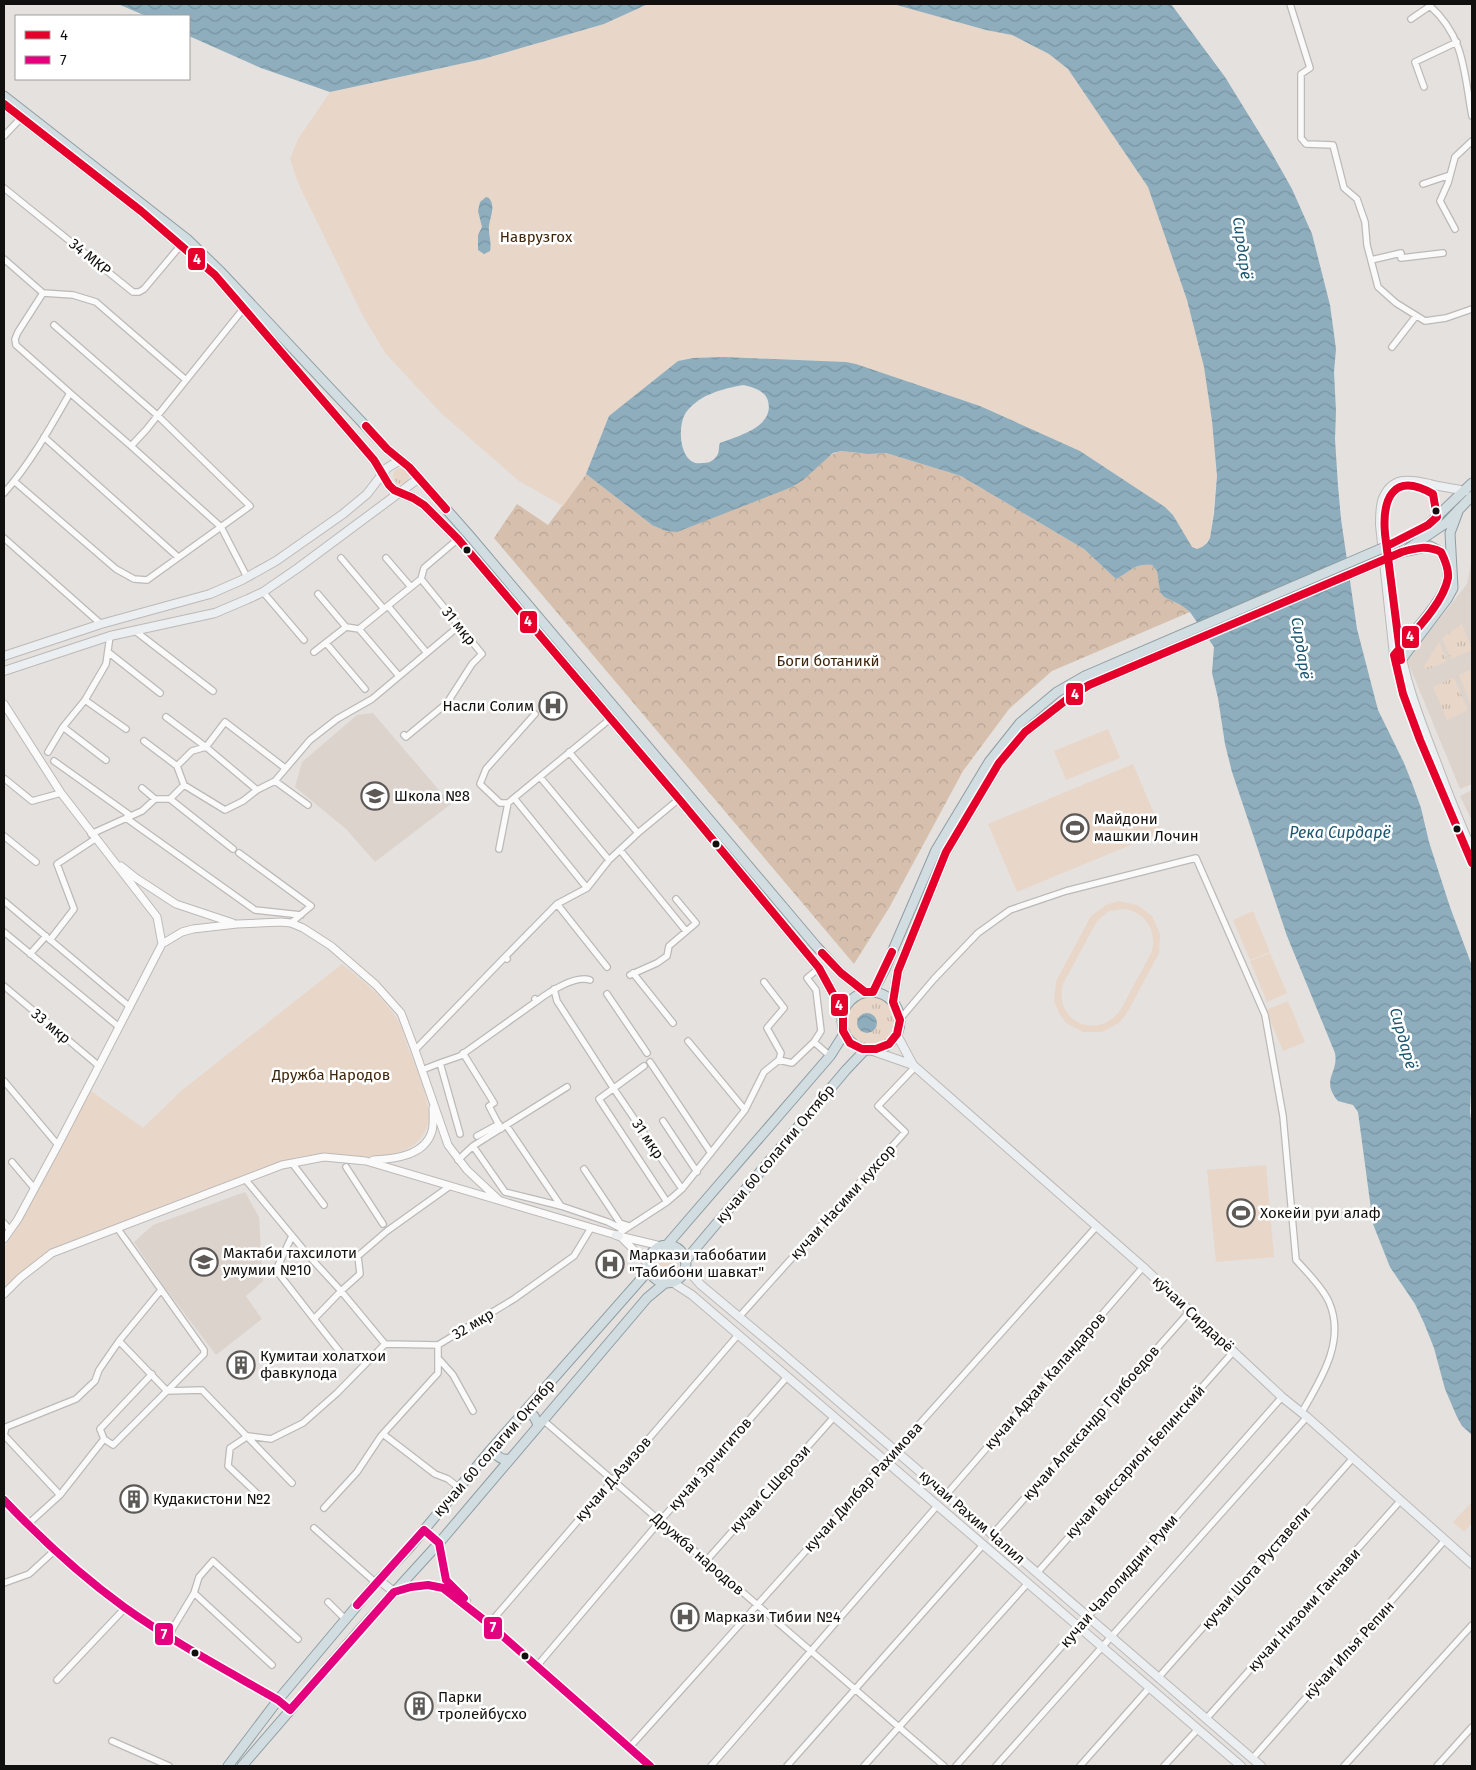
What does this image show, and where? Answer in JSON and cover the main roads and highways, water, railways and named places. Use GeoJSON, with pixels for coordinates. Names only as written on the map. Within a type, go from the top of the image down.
{"type":"FeatureCollection","features":[{"type":"Feature","properties":{"kind":"highway"},"geometry":{"type":"LineString","coordinates":[[4,96],[188,239],[247,305],[374,460],[389,485],[424,506],[458,539],[679,799],[819,968],[843,1012]]}},
{"type":"Feature","properties":{"kind":"highway"},"geometry":{"type":"LineString","coordinates":[[4,104],[141,211],[181,245],[247,305],[388,449],[419,478],[816,946],[841,973],[869,992]]}},
{"type":"Feature","properties":{"kind":"highway"},"geometry":{"type":"LineString","coordinates":[[1398,655],[1447,600],[1453,588],[1450,533],[1472,483]]}},
{"type":"Feature","properties":{"kind":"highway"},"geometry":{"type":"LineString","coordinates":[[869,992],[884,971],[936,850],[989,762],[1020,723],[1057,692],[1085,676],[1399,541],[1428,525],[1468,493]]}},
{"type":"Feature","properties":{"kind":"highway"},"geometry":{"type":"LineString","coordinates":[[893,1002],[898,971],[946,852],[999,762],[1025,732],[1088,685],[1402,552],[1446,523],[1459,509]]}},
{"type":"Feature","properties":{"kind":"highway"},"geometry":{"type":"LineString","coordinates":[[1398,655],[1445,589],[1448,577],[1447,564],[1441,552],[1430,546],[1402,552]]}},
{"type":"Feature","properties":{"kind":"highway"},"geometry":{"type":"LineString","coordinates":[[869,992],[880,993],[893,1002],[898,1010],[900,1019],[897,1035],[891,1043],[883,1048],[869,1050],[853,1045],[844,1034],[841,1019],[851,999],[869,992]]}},
{"type":"Feature","properties":{"kind":"highway"},"geometry":{"type":"LineString","coordinates":[[663,1246],[671,1246],[680,1251],[685,1264],[681,1276],[669,1283],[655,1279],[648,1267],[652,1253],[663,1246],[830,1056],[844,1034]]}},
{"type":"Feature","properties":{"kind":"highway","name":"кучаи 60 солагии Октябр"},"geometry":{"type":"LineString","coordinates":[[685,1264],[846,1070],[869,1050]]}},
{"type":"Feature","properties":{"kind":"highway","name":"кучаи 60 солагии Октябр"},"geometry":{"type":"LineString","coordinates":[[228,1766],[278,1700],[345,1620],[374,1580],[424,1530],[648,1267]]}},
{"type":"Feature","properties":{"kind":"highway","name":"кучаи 60 солагии Октябр"},"geometry":{"type":"LineString","coordinates":[[242,1766],[439,1543],[647,1298],[669,1283]]}},
{"type":"Feature","properties":{"kind":"highway"},"geometry":{"type":"LineString","coordinates":[[522,1414],[534,1416],[540,1423]]}},
{"type":"Feature","properties":{"kind":"highway"},"geometry":{"type":"LineString","coordinates":[[494,1446],[498,1457],[503,1460],[510,1459]]}},
{"type":"Feature","properties":{"kind":"main road"},"geometry":{"type":"LineString","coordinates":[[4,656],[101,624],[210,594],[247,577],[276,561],[343,514],[367,494],[390,465],[400,460]]}},
{"type":"Feature","properties":{"kind":"main road"},"geometry":{"type":"LineString","coordinates":[[4,671],[110,636],[216,613],[263,592],[419,478]]}},
{"type":"Feature","properties":{"kind":"main road"},"geometry":{"type":"LineString","coordinates":[[1468,493],[1414,479],[1402,480],[1393,485],[1386,493],[1381,504],[1380,525],[1403,694],[1472,863]]}},
{"type":"Feature","properties":{"kind":"main road"},"geometry":{"type":"LineString","coordinates":[[1437,517],[1433,494],[1425,488],[1407,485],[1397,488],[1389,496],[1384,524],[1393,610],[1398,655],[1413,702],[1472,850]]}},
{"type":"Feature","properties":{"kind":"main road"},"geometry":{"type":"LineString","coordinates":[[897,1035],[914,1066]]}},
{"type":"Feature","properties":{"kind":"main road"},"geometry":{"type":"LineString","coordinates":[[869,1050],[914,1066]]}},
{"type":"Feature","properties":{"kind":"main road","name":"кӯчаи Сирдарё"},"geometry":{"type":"LineString","coordinates":[[914,1066],[1143,1267],[1282,1397],[1304,1414],[1472,1564]]}},
{"type":"Feature","properties":{"kind":"main road","name":"кучаи Рахим Чалил"},"geometry":{"type":"LineString","coordinates":[[685,1264],[701,1285],[896,1450],[1261,1766]]}},
{"type":"Feature","properties":{"kind":"main road","name":"кучаи Рахим Чалил"},"geometry":{"type":"LineString","coordinates":[[669,1283],[692,1295],[1241,1766]]}},
{"type":"Feature","properties":{"kind":"main road"},"geometry":{"type":"LineString","coordinates":[[4,1500],[54,1551],[125,1608],[169,1637],[278,1700],[290,1710]]}},
{"type":"Feature","properties":{"kind":"main road"},"geometry":{"type":"LineString","coordinates":[[424,1530],[439,1543],[446,1580],[489,1624]]}},
{"type":"Feature","properties":{"kind":"main road"},"geometry":{"type":"LineString","coordinates":[[374,1580],[394,1592],[412,1587],[437,1586],[443,1588],[489,1624],[650,1766]]}},
{"type":"Feature","properties":{"kind":"water"},"geometry":{"type":"Polygon","coordinates":[[[118,4],[648,4],[604,24],[483,59],[330,92],[261,68],[190,36],[190,15],[144,15],[118,4]]]}},
{"type":"Feature","properties":{"kind":"water","name":"Река Сирдарё"},"geometry":{"type":"Polygon","coordinates":[[[893,4],[1171,4],[1225,77],[1270,150],[1292,189],[1312,234],[1330,305],[1336,349],[1334,372],[1338,486],[1357,629],[1378,710],[1412,783],[1450,907],[1472,966],[1470,1112],[1472,1130],[1472,1435],[1462,1426],[1457,1417],[1445,1389],[1434,1348],[1424,1323],[1415,1304],[1390,1267],[1373,1224],[1358,1112],[1353,1105],[1338,1101],[1330,1087],[1336,1060],[1335,1053],[1287,936],[1232,772],[1212,673],[1214,647],[1190,612],[1181,605],[1164,597],[1160,592],[1157,571],[1152,565],[1141,565],[1116,579],[1084,549],[961,476],[886,453],[869,454],[841,451],[833,453],[803,480],[792,487],[677,532],[666,531],[652,525],[586,474],[609,416],[678,361],[693,358],[724,357],[846,362],[980,406],[1080,451],[1165,507],[1173,515],[1192,547],[1197,549],[1207,543],[1210,538],[1214,513],[1217,476],[1212,421],[1204,367],[1187,300],[1148,187],[1068,69],[1049,54],[1012,35],[986,30],[893,4]],[[743,385],[705,396],[687,411],[681,425],[681,434],[684,452],[688,458],[694,462],[704,463],[711,461],[718,454],[720,443],[753,429],[766,418],[769,410],[768,401],[764,394],[743,385]]]}},
{"type":"Feature","properties":{"kind":"water"},"geometry":{"type":"Polygon","coordinates":[[[486,197],[489,198],[492,205],[489,226],[491,244],[490,251],[484,254],[478,250],[478,235],[482,227],[478,211],[480,202],[486,197]]]}},
{"type":"Feature","properties":{"kind":"water"},"geometry":{"type":"Polygon","coordinates":[[[867,1013],[874,1016],[877,1023],[874,1030],[867,1033],[860,1030],[857,1023],[860,1016],[867,1013]]]}},
{"type":"Feature","properties":{"kind":"place","name":"Насли Солим"},"geometry":{"type":"Point","coordinates":[553,706]}},
{"type":"Feature","properties":{"kind":"place","name":"Школа №8"},"geometry":{"type":"Point","coordinates":[375,796]}},
{"type":"Feature","properties":{"kind":"place","name":"Майдони машкии Лочин"},"geometry":{"type":"Point","coordinates":[1075,828]}},
{"type":"Feature","properties":{"kind":"place","name":"Хокейи руи алаф"},"geometry":{"type":"Point","coordinates":[1241,1213]}},
{"type":"Feature","properties":{"kind":"place","name":"Мактаби тахсилоти умумии №10"},"geometry":{"type":"Point","coordinates":[204,1262]}},
{"type":"Feature","properties":{"kind":"place","name":"Маркази табобатии \"Табибони шавкат\""},"geometry":{"type":"Point","coordinates":[610,1264]}},
{"type":"Feature","properties":{"kind":"place","name":"Кумитаи холатхои фавкулода"},"geometry":{"type":"Point","coordinates":[241,1365]}},
{"type":"Feature","properties":{"kind":"place","name":"Кудакистони №2"},"geometry":{"type":"Point","coordinates":[134,1499]}},
{"type":"Feature","properties":{"kind":"place","name":"Маркази Тибии №4"},"geometry":{"type":"Point","coordinates":[685,1617]}},
{"type":"Feature","properties":{"kind":"place","name":"Парки тролейбусхо"},"geometry":{"type":"Point","coordinates":[419,1706]}},
{"type":"Feature","properties":{"kind":"park label","name":"Наврузгох"},"geometry":{"type":"Point","coordinates":[536,237]}},
{"type":"Feature","properties":{"kind":"park label","name":"Боги ботаникй"},"geometry":{"type":"Point","coordinates":[828,661]}},
{"type":"Feature","properties":{"kind":"park label","name":"Дружба Народов"},"geometry":{"type":"Point","coordinates":[331,1075]}},
{"type":"Feature","properties":{"kind":"water label","name":"Сирдарё"},"geometry":{"type":"Point","coordinates":[1243,248]}},
{"type":"Feature","properties":{"kind":"water label","name":"Сирдарё"},"geometry":{"type":"Point","coordinates":[1302,648]}},
{"type":"Feature","properties":{"kind":"water label","name":"Сирдарё"},"geometry":{"type":"Point","coordinates":[1404,1038]}}]}
